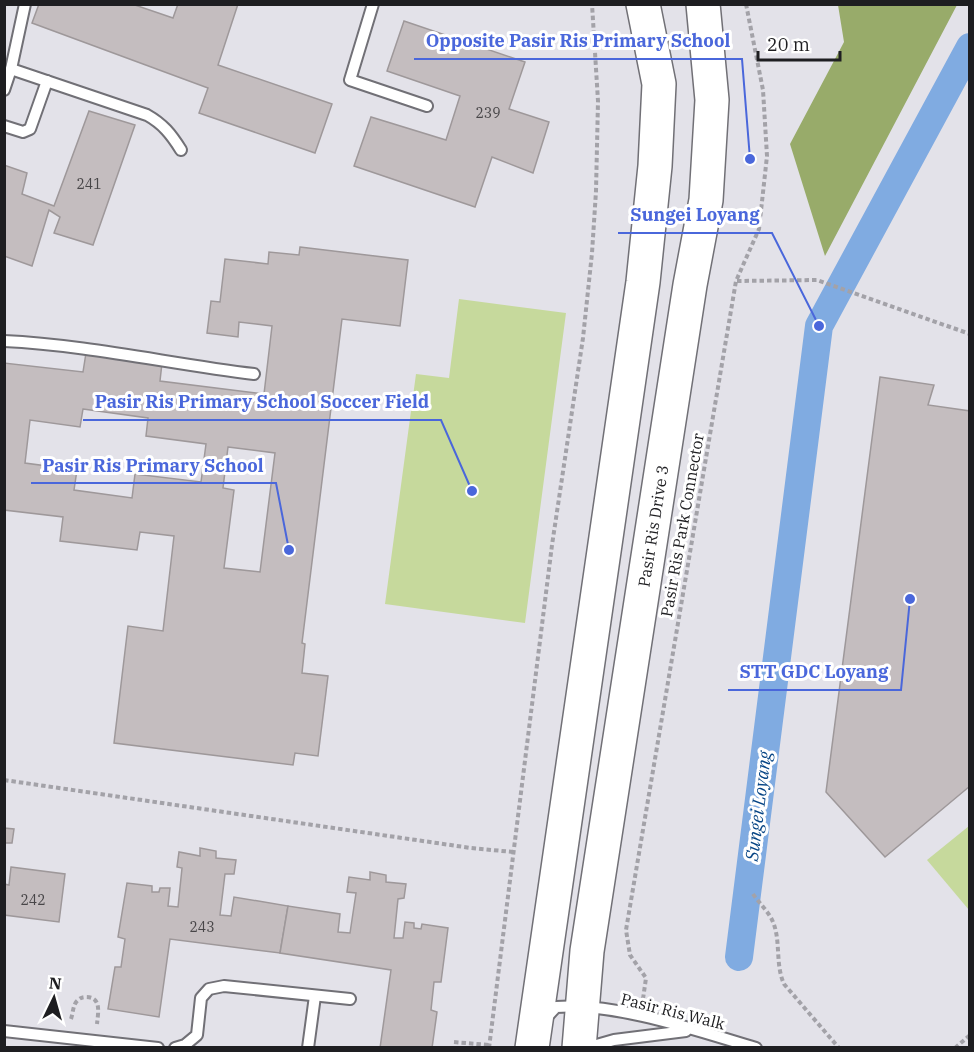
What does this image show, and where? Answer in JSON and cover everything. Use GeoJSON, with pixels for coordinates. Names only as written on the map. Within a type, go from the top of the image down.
{"type":"FeatureCollection","features":[{"type":"Feature","properties":{"kind":"main road"},"geometry":{"type":"LineString","coordinates":[[534,1038],[643,282],[655,166],[659,84],[643,4]]}},
{"type":"Feature","properties":{"kind":"main road","name":"Pasir Ris Drive 3"},"geometry":{"type":"LineString","coordinates":[[579,1047],[584,1006],[586,951],[690,285],[706,200],[711,100],[703,4]]}},
{"type":"Feature","properties":{"kind":"lane"},"geometry":{"type":"LineString","coordinates":[[4,90],[11,69],[25,4]]}},
{"type":"Feature","properties":{"kind":"lane"},"geometry":{"type":"LineString","coordinates":[[373,4],[350,80],[427,106]]}},
{"type":"Feature","properties":{"kind":"lane"},"geometry":{"type":"LineString","coordinates":[[11,69],[147,115],[166,129],[181,150]]}},
{"type":"Feature","properties":{"kind":"lane"},"geometry":{"type":"LineString","coordinates":[[4,126],[23,132],[30,129],[47,81]]}},
{"type":"Feature","properties":{"kind":"lane"},"geometry":{"type":"LineString","coordinates":[[4,341],[51,343],[254,374]]}},
{"type":"Feature","properties":{"kind":"lane"},"geometry":{"type":"LineString","coordinates":[[175,1047],[184,1046],[197,1035],[201,998],[209,989],[224,986],[350,999]]}},
{"type":"Feature","properties":{"kind":"lane"},"geometry":{"type":"LineString","coordinates":[[308,1047],[315,996]]}},
{"type":"Feature","properties":{"kind":"lane","name":"Pasir Ris Walk"},"geometry":{"type":"LineString","coordinates":[[534,1038],[556,1008],[584,1006],[641,1016],[756,1047]]}},
{"type":"Feature","properties":{"kind":"lane"},"geometry":{"type":"LineString","coordinates":[[586,1047],[622,1038],[696,1030]]}},
{"type":"Feature","properties":{"kind":"lane"},"geometry":{"type":"LineString","coordinates":[[4,1031],[158,1047]]}},
{"type":"Feature","properties":{"kind":"path"},"geometry":{"type":"LineString","coordinates":[[454,1042],[490,1046],[552,545],[583,338],[592,253],[598,101],[592,4]]}},
{"type":"Feature","properties":{"kind":"path","name":"Pasir Ris Park Connector"},"geometry":{"type":"LineString","coordinates":[[641,1016],[646,978],[630,954],[626,930],[736,281],[759,229],[767,156],[763,90],[746,4]]}},
{"type":"Feature","properties":{"kind":"path"},"geometry":{"type":"LineString","coordinates":[[736,281],[817,280],[969,334]]}},
{"type":"Feature","properties":{"kind":"path"},"geometry":{"type":"LineString","coordinates":[[4,780],[513,852]]}},
{"type":"Feature","properties":{"kind":"path"},"geometry":{"type":"LineString","coordinates":[[753,894],[772,919],[776,932],[779,973],[784,984],[839,1047]]}},
{"type":"Feature","properties":{"kind":"path"},"geometry":{"type":"LineString","coordinates":[[67,1038],[75,1003],[80,998],[89,997],[96,1000],[99,1007],[94,1040]]}},
{"type":"Feature","properties":{"kind":"path"},"geometry":{"type":"LineString","coordinates":[[955,1047],[969,1035]]}},
{"type":"Feature","properties":{"kind":"green space"},"geometry":{"type":"Polygon","coordinates":[[[838,5],[957,5],[825,256],[790,144],[844,42],[838,5]]]}},
{"type":"Feature","properties":{"kind":"green space"},"geometry":{"type":"Polygon","coordinates":[[[459,299],[566,313],[525,623],[385,604],[416,374],[449,378],[459,299]]]}},
{"type":"Feature","properties":{"kind":"green space"},"geometry":{"type":"Polygon","coordinates":[[[969,826],[969,910],[927,860],[969,826]]]}},
{"type":"Feature","properties":{"kind":"building"},"geometry":{"type":"Polygon","coordinates":[[[39,4],[132,4],[173,18],[178,4],[238,4],[218,65],[332,104],[315,153],[199,113],[208,88],[32,23],[39,4]]]}},
{"type":"Feature","properties":{"kind":"building"},"geometry":{"type":"Polygon","coordinates":[[[404,21],[525,62],[509,109],[549,122],[533,173],[492,157],[475,207],[354,166],[371,117],[446,140],[460,96],[387,71],[404,21]]]}},
{"type":"Feature","properties":{"kind":"building"},"geometry":{"type":"Polygon","coordinates":[[[89,111],[135,125],[93,245],[54,233],[60,217],[49,210],[32,266],[4,256],[4,165],[27,173],[22,194],[54,206],[89,111]]]}},
{"type":"Feature","properties":{"kind":"building"},"geometry":{"type":"Polygon","coordinates":[[[300,247],[408,260],[400,326],[342,319],[302,643],[305,644],[302,673],[328,676],[318,756],[295,753],[293,765],[114,743],[128,626],[163,631],[174,536],[140,532],[137,550],[60,541],[63,517],[4,510],[4,363],[83,372],[86,353],[162,363],[160,381],[264,394],[272,326],[239,322],[238,337],[207,333],[211,301],[220,302],[225,259],[268,264],[269,252],[299,255],[300,247]],[[83,409],[80,427],[30,420],[25,463],[77,470],[74,490],[132,498],[135,474],[201,482],[206,444],[146,436],[148,418],[83,409]],[[228,447],[223,488],[234,490],[224,568],[260,572],[275,453],[228,447]]]}},
{"type":"Feature","properties":{"kind":"building"},"geometry":{"type":"Polygon","coordinates":[[[880,377],[934,385],[928,405],[970,411],[970,786],[885,857],[826,792],[880,377]]]}},
{"type":"Feature","properties":{"kind":"building"},"geometry":{"type":"Polygon","coordinates":[[[4,828],[14,829],[12,843],[4,843],[4,828]]]}},
{"type":"Feature","properties":{"kind":"building"},"geometry":{"type":"Polygon","coordinates":[[[200,848],[216,851],[216,858],[236,860],[234,874],[225,874],[220,915],[231,916],[234,897],[288,906],[280,953],[170,939],[159,1017],[108,1009],[115,967],[121,967],[125,939],[118,937],[127,883],[152,886],[152,892],[159,892],[160,888],[170,888],[168,906],[178,907],[182,868],[177,867],[179,852],[200,856],[200,848]]]}},
{"type":"Feature","properties":{"kind":"building"},"geometry":{"type":"Polygon","coordinates":[[[11,867],[65,874],[59,922],[4,915],[4,884],[9,885],[11,867]]]}},
{"type":"Feature","properties":{"kind":"building"},"geometry":{"type":"Polygon","coordinates":[[[370,872],[386,875],[386,882],[406,884],[404,898],[398,899],[394,938],[403,938],[405,922],[414,923],[414,928],[421,929],[422,924],[448,928],[441,982],[434,982],[431,1010],[437,1012],[432,1048],[380,1048],[391,970],[280,953],[288,906],[340,914],[338,932],[350,933],[356,893],[347,892],[349,877],[370,880],[370,872]]]}},
{"type":"Feature","properties":{"kind":"waterway","name":"Sungei Loyang"},"geometry":{"type":"LineString","coordinates":[[739,957],[819,326],[970,47]]}},
{"type":"Feature","properties":{"kind":"place","name":"Opposite Pasir Ris Primary School"},"geometry":{"type":"Point","coordinates":[750,159]}},
{"type":"Feature","properties":{"kind":"place","name":"Sungei Loyang"},"geometry":{"type":"Point","coordinates":[819,326]}},
{"type":"Feature","properties":{"kind":"place","name":"Pasir Ris Primary School Soccer Field"},"geometry":{"type":"Point","coordinates":[472,491]}},
{"type":"Feature","properties":{"kind":"place","name":"Pasir Ris Primary School"},"geometry":{"type":"Point","coordinates":[289,550]}},
{"type":"Feature","properties":{"kind":"place","name":"STT GDC Loyang"},"geometry":{"type":"Point","coordinates":[910,599]}}]}
